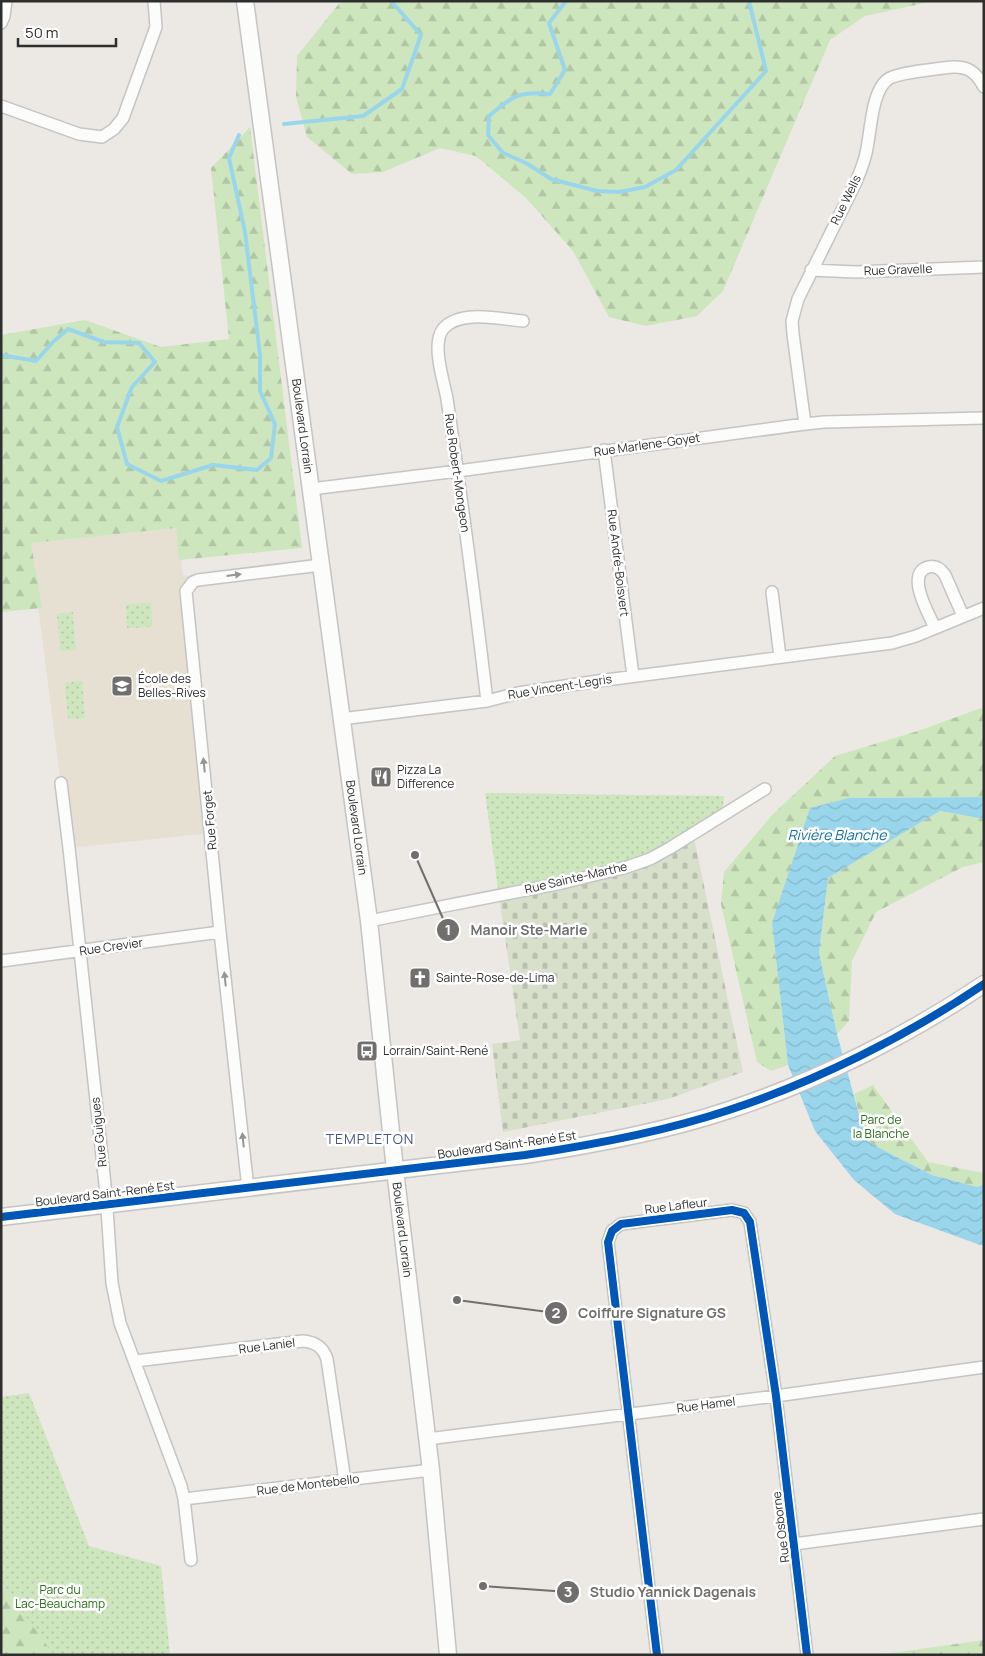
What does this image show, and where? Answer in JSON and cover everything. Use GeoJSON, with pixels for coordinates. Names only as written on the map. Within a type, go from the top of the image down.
{"type":"FeatureCollection","features":[{"type":"Feature","properties":{"kind":"main road","name":"Boulevard Lorrain"},"geometry":{"type":"LineString","coordinates":[[245,1],[369,921],[395,1170],[431,1470],[448,1655]]}},
{"type":"Feature","properties":{"kind":"main road","name":"Boulevard Saint-René Est"},"geometry":{"type":"LineString","coordinates":[[1,1218],[525,1156],[600,1142],[705,1118],[791,1087],[865,1052],[933,1017],[984,984]]}},
{"type":"Feature","properties":{"kind":"street"},"geometry":{"type":"LineString","coordinates":[[1,23],[6,1]]}},
{"type":"Feature","properties":{"kind":"street"},"geometry":{"type":"LineString","coordinates":[[1,106],[79,134],[102,137],[114,129],[123,118],[156,27],[154,1]]}},
{"type":"Feature","properties":{"kind":"street","name":"Rue Wells"},"geometry":{"type":"LineString","coordinates":[[805,424],[792,321],[798,299],[862,169],[879,90],[890,78],[899,75],[954,66],[969,69],[976,74],[984,87]]}},
{"type":"Feature","properties":{"kind":"street","name":"Rue Gravelle"},"geometry":{"type":"LineString","coordinates":[[812,270],[856,272],[984,267]]}},
{"type":"Feature","properties":{"kind":"street","name":"Rue Robert-Mongeon"},"geometry":{"type":"LineString","coordinates":[[488,701],[458,472],[445,385],[438,359],[438,345],[442,330],[456,319],[477,316],[522,322]]}},
{"type":"Feature","properties":{"kind":"street","name":"Rue Marlene-Goyet"},"geometry":{"type":"LineString","coordinates":[[312,489],[458,472],[604,450],[805,424],[984,418]]}},
{"type":"Feature","properties":{"kind":"street","name":"Rue André-Boisvert"},"geometry":{"type":"LineString","coordinates":[[604,450],[633,676]]}},
{"type":"Feature","properties":{"kind":"street","name":"Rue Forget"},"geometry":{"type":"LineString","coordinates":[[248,1189],[186,591],[193,582],[198,580],[321,565]]}},
{"type":"Feature","properties":{"kind":"street"},"geometry":{"type":"LineString","coordinates":[[935,628],[917,585],[918,575],[928,567],[941,569],[945,574],[963,616]]}},
{"type":"Feature","properties":{"kind":"street"},"geometry":{"type":"LineString","coordinates":[[772,592],[780,657]]}},
{"type":"Feature","properties":{"kind":"street","name":"Rue Vincent-Legris"},"geometry":{"type":"LineString","coordinates":[[341,718],[488,701],[541,689],[892,643],[916,636],[984,608]]}},
{"type":"Feature","properties":{"kind":"street","name":"Rue Guigues"},"geometry":{"type":"LineString","coordinates":[[61,783],[107,1206],[114,1298],[120,1323],[184,1499],[190,1560]]}},
{"type":"Feature","properties":{"kind":"street","name":"Rue Sainte-Marthe"},"geometry":{"type":"LineString","coordinates":[[369,921],[562,883],[627,867],[650,859],[670,848],[765,789]]}},
{"type":"Feature","properties":{"kind":"street","name":"Rue Crevier"},"geometry":{"type":"LineString","coordinates":[[1,961],[220,932]]}},
{"type":"Feature","properties":{"kind":"street","name":"Rue Lafleur"},"geometry":{"type":"LineString","coordinates":[[627,1414],[608,1242],[612,1231],[621,1224],[713,1212],[732,1210],[744,1213],[750,1222],[776,1396]]}},
{"type":"Feature","properties":{"kind":"street","name":"Rue Laniel"},"geometry":{"type":"LineString","coordinates":[[135,1361],[303,1341],[316,1344],[328,1359],[346,1481]]}},
{"type":"Feature","properties":{"kind":"street","name":"Rue Hamel"},"geometry":{"type":"LineString","coordinates":[[427,1439],[984,1368]]}},
{"type":"Feature","properties":{"kind":"street","name":"Rue Osborne"},"geometry":{"type":"LineString","coordinates":[[776,1396],[807,1655]]}},
{"type":"Feature","properties":{"kind":"street"},"geometry":{"type":"LineString","coordinates":[[627,1414],[657,1655]]}},
{"type":"Feature","properties":{"kind":"street","name":"Rue de Montebello"},"geometry":{"type":"LineString","coordinates":[[184,1499],[431,1470]]}},
{"type":"Feature","properties":{"kind":"street"},"geometry":{"type":"LineString","coordinates":[[794,1544],[984,1519]]}},
{"type":"Feature","properties":{"kind":"shaded area","name":"École des Belles-Rives"},"geometry":{"type":"Polygon","coordinates":[[[177,528],[183,575],[198,580],[188,586],[211,833],[69,848],[30,543],[177,528]]]}},
{"type":"Feature","properties":{"kind":"green space"},"geometry":{"type":"Polygon","coordinates":[[[341,1],[934,1],[865,16],[830,40],[723,291],[697,316],[646,326],[609,317],[573,251],[526,198],[476,156],[440,148],[383,172],[352,174],[307,137],[296,97],[297,56],[341,1]]]}},
{"type":"Feature","properties":{"kind":"green space"},"geometry":{"type":"Polygon","coordinates":[[[250,127],[302,548],[179,560],[176,528],[31,543],[42,608],[1,612],[1,335],[85,320],[161,347],[229,339],[211,168],[250,127]]]}},
{"type":"Feature","properties":{"kind":"green space"},"geometry":{"type":"Polygon","coordinates":[[[151,603],[152,627],[127,628],[126,604],[151,603]]]}},
{"type":"Feature","properties":{"kind":"green space"},"geometry":{"type":"Polygon","coordinates":[[[73,612],[76,650],[60,651],[57,614],[73,612]]]}},
{"type":"Feature","properties":{"kind":"green space"},"geometry":{"type":"Polygon","coordinates":[[[82,681],[85,718],[68,719],[65,683],[82,681]]]}},
{"type":"Feature","properties":{"kind":"green space"},"geometry":{"type":"Polygon","coordinates":[[[984,707],[984,797],[849,798],[772,923],[788,1065],[771,1071],[757,1062],[721,904],[724,872],[772,815],[835,756],[918,731],[984,707]]]}},
{"type":"Feature","properties":{"kind":"green space"},"geometry":{"type":"Polygon","coordinates":[[[485,793],[724,796],[722,815],[650,859],[499,896],[485,793]]]}},
{"type":"Feature","properties":{"kind":"green space"},"geometry":{"type":"Polygon","coordinates":[[[940,811],[984,819],[984,862],[963,867],[876,912],[852,961],[849,1021],[837,1034],[819,953],[828,878],[940,811]]]}},
{"type":"Feature","properties":{"kind":"green space"},"geometry":{"type":"Polygon","coordinates":[[[693,833],[743,1072],[668,1099],[503,1132],[492,1044],[520,1040],[499,896],[610,872],[693,833]]]}},
{"type":"Feature","properties":{"kind":"green space","name":"Parc de la Blanche"},"geometry":{"type":"Polygon","coordinates":[[[873,1085],[928,1162],[984,1173],[984,1184],[977,1187],[932,1175],[866,1140],[854,1094],[873,1085]]]}},
{"type":"Feature","properties":{"kind":"green space","name":"Parc du Lac-Beauchamp"},"geometry":{"type":"Polygon","coordinates":[[[29,1393],[89,1546],[161,1566],[170,1655],[1,1655],[1,1397],[29,1393]]]}},
{"type":"Feature","properties":{"kind":"green space"},"geometry":{"type":"Polygon","coordinates":[[[1,1583],[54,1655],[1,1655],[1,1583]]]}},
{"type":"Feature","properties":{"kind":"green space"},"geometry":{"type":"Polygon","coordinates":[[[984,1640],[984,1655],[885,1655],[885,1654],[984,1640]]]}},
{"type":"Feature","properties":{"kind":"water","name":"Rivière Blanche"},"geometry":{"type":"Polygon","coordinates":[[[984,797],[984,819],[940,811],[828,878],[819,953],[837,1034],[866,1140],[932,1175],[977,1187],[984,1184],[984,1245],[980,1245],[895,1214],[854,1180],[815,1131],[788,1065],[772,923],[810,808],[849,798],[984,797]]]}},
{"type":"Feature","properties":{"kind":"waterway"},"geometry":{"type":"LineString","coordinates":[[284,124],[363,116],[402,89],[421,35],[391,1]]}},
{"type":"Feature","properties":{"kind":"waterway"},"geometry":{"type":"LineString","coordinates":[[566,1],[549,23],[565,70],[550,94],[530,93],[516,96],[489,116],[488,135],[503,153],[526,163],[551,179],[597,191],[619,192],[645,187],[676,170],[766,71],[749,1]]}},
{"type":"Feature","properties":{"kind":"waterway"},"geometry":{"type":"LineString","coordinates":[[1,355],[36,361],[68,329],[104,342],[139,343],[155,362],[132,387],[117,427],[127,464],[161,481],[213,465],[257,470],[271,458],[275,424],[260,391],[260,355],[245,232],[229,158],[239,135]]}},
{"type":"Feature","properties":{"kind":"cycle path"},"geometry":{"type":"LineString","coordinates":[[1,1217],[525,1155],[576,1147],[653,1131],[729,1110],[828,1071],[861,1056],[924,1022],[984,984]]}},
{"type":"Feature","properties":{"kind":"cycle path"},"geometry":{"type":"LineString","coordinates":[[657,1655],[608,1242],[612,1231],[621,1224],[732,1210],[744,1213],[750,1222],[776,1396],[807,1655]]}},
{"type":"Feature","properties":{"kind":"place","name":"École des Belles-Rives"},"geometry":{"type":"Point","coordinates":[122,686]}},
{"type":"Feature","properties":{"kind":"place","name":"Pizza La Difference"},"geometry":{"type":"Point","coordinates":[381,777]}},
{"type":"Feature","properties":{"kind":"place","name":"Manoir Ste-Marie"},"geometry":{"type":"Point","coordinates":[415,855]}},
{"type":"Feature","properties":{"kind":"place","name":"Sainte-Rose-de-Lima"},"geometry":{"type":"Point","coordinates":[420,978]}},
{"type":"Feature","properties":{"kind":"place","name":"Lorrain/Saint-René"},"geometry":{"type":"Point","coordinates":[367,1051]}},
{"type":"Feature","properties":{"kind":"place","name":"Coiffure Signature GS"},"geometry":{"type":"Point","coordinates":[457,1300]}},
{"type":"Feature","properties":{"kind":"place","name":"Studio Yannick Dagenais"},"geometry":{"type":"Point","coordinates":[483,1586]}},
{"type":"Feature","properties":{"kind":"district","name":"TEMPLETON"},"geometry":{"type":"Point","coordinates":[370,1139]}}]}
